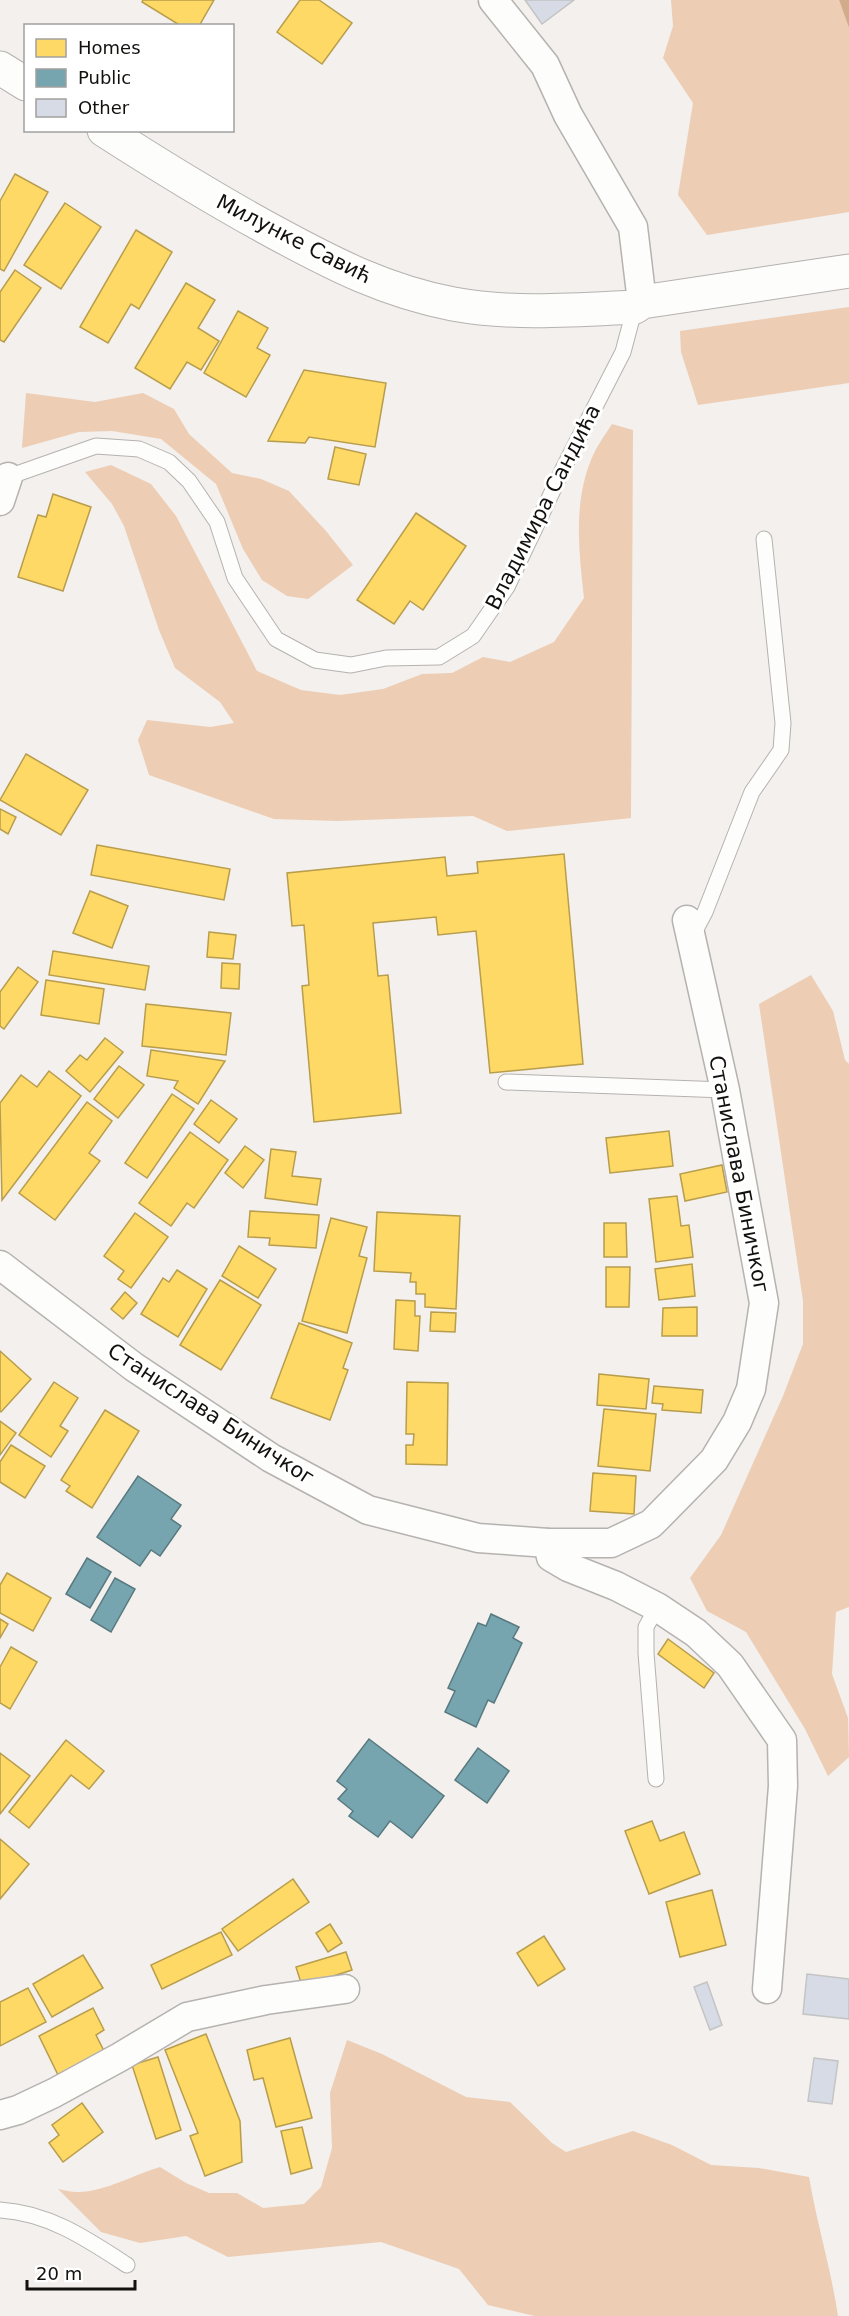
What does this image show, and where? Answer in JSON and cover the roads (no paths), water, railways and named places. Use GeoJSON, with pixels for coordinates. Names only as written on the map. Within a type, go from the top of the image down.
{"type":"FeatureCollection","features":[{"type":"Feature","properties":{"kind":"main road"},"geometry":{"type":"LineString","coordinates":[[0,68],[24,83]]}},
{"type":"Feature","properties":{"kind":"main road","name":"Милунке Савић"},"geometry":{"type":"LineString","coordinates":[[107,132],[193,186],[326,261],[398,290],[452,304],[516,311],[556,311],[638,304],[849,271]]}},
{"type":"Feature","properties":{"kind":"street"},"geometry":{"type":"LineString","coordinates":[[493,0],[545,65],[568,115],[633,228],[638,304]]}},
{"type":"Feature","properties":{"kind":"street","name":"Станислава Биничког"},"geometry":{"type":"LineString","coordinates":[[0,1265],[144,1374],[271,1458],[368,1510],[478,1538],[548,1543],[611,1543],[651,1524],[714,1460],[737,1422],[751,1389],[764,1303],[725,1090],[688,926]]}},
{"type":"Feature","properties":{"kind":"street"},"geometry":{"type":"LineString","coordinates":[[548,1543],[551,1557],[657,1607],[696,1633],[730,1665],[782,1740],[783,1785],[767,1989]]}},
{"type":"Feature","properties":{"kind":"street"},"geometry":{"type":"LineString","coordinates":[[0,2115],[18,2110],[54,2093],[187,2017],[266,2000],[345,1989]]}},
{"type":"Feature","properties":{"kind":"lane","name":"Владимира Сандића"},"geometry":{"type":"LineString","coordinates":[[4,489],[96,446],[139,449],[169,462],[189,481],[217,522],[235,578],[276,639],[315,660],[351,664],[386,658],[439,657],[473,636],[507,587],[562,469],[623,352],[638,304]]}},
{"type":"Feature","properties":{"kind":"lane"},"geometry":{"type":"LineString","coordinates":[[688,926],[696,929],[705,912],[752,792],[781,750],[783,723],[764,539]]}},
{"type":"Feature","properties":{"kind":"lane"},"geometry":{"type":"LineString","coordinates":[[506,1082],[725,1090]]}},
{"type":"Feature","properties":{"kind":"lane"},"geometry":{"type":"LineString","coordinates":[[656,1779],[646,1627],[657,1607]]}},
{"type":"Feature","properties":{"kind":"lane"},"geometry":{"type":"LineString","coordinates":[[0,2210],[18,2211],[44,2218],[83,2236],[127,2265]]}}]}
